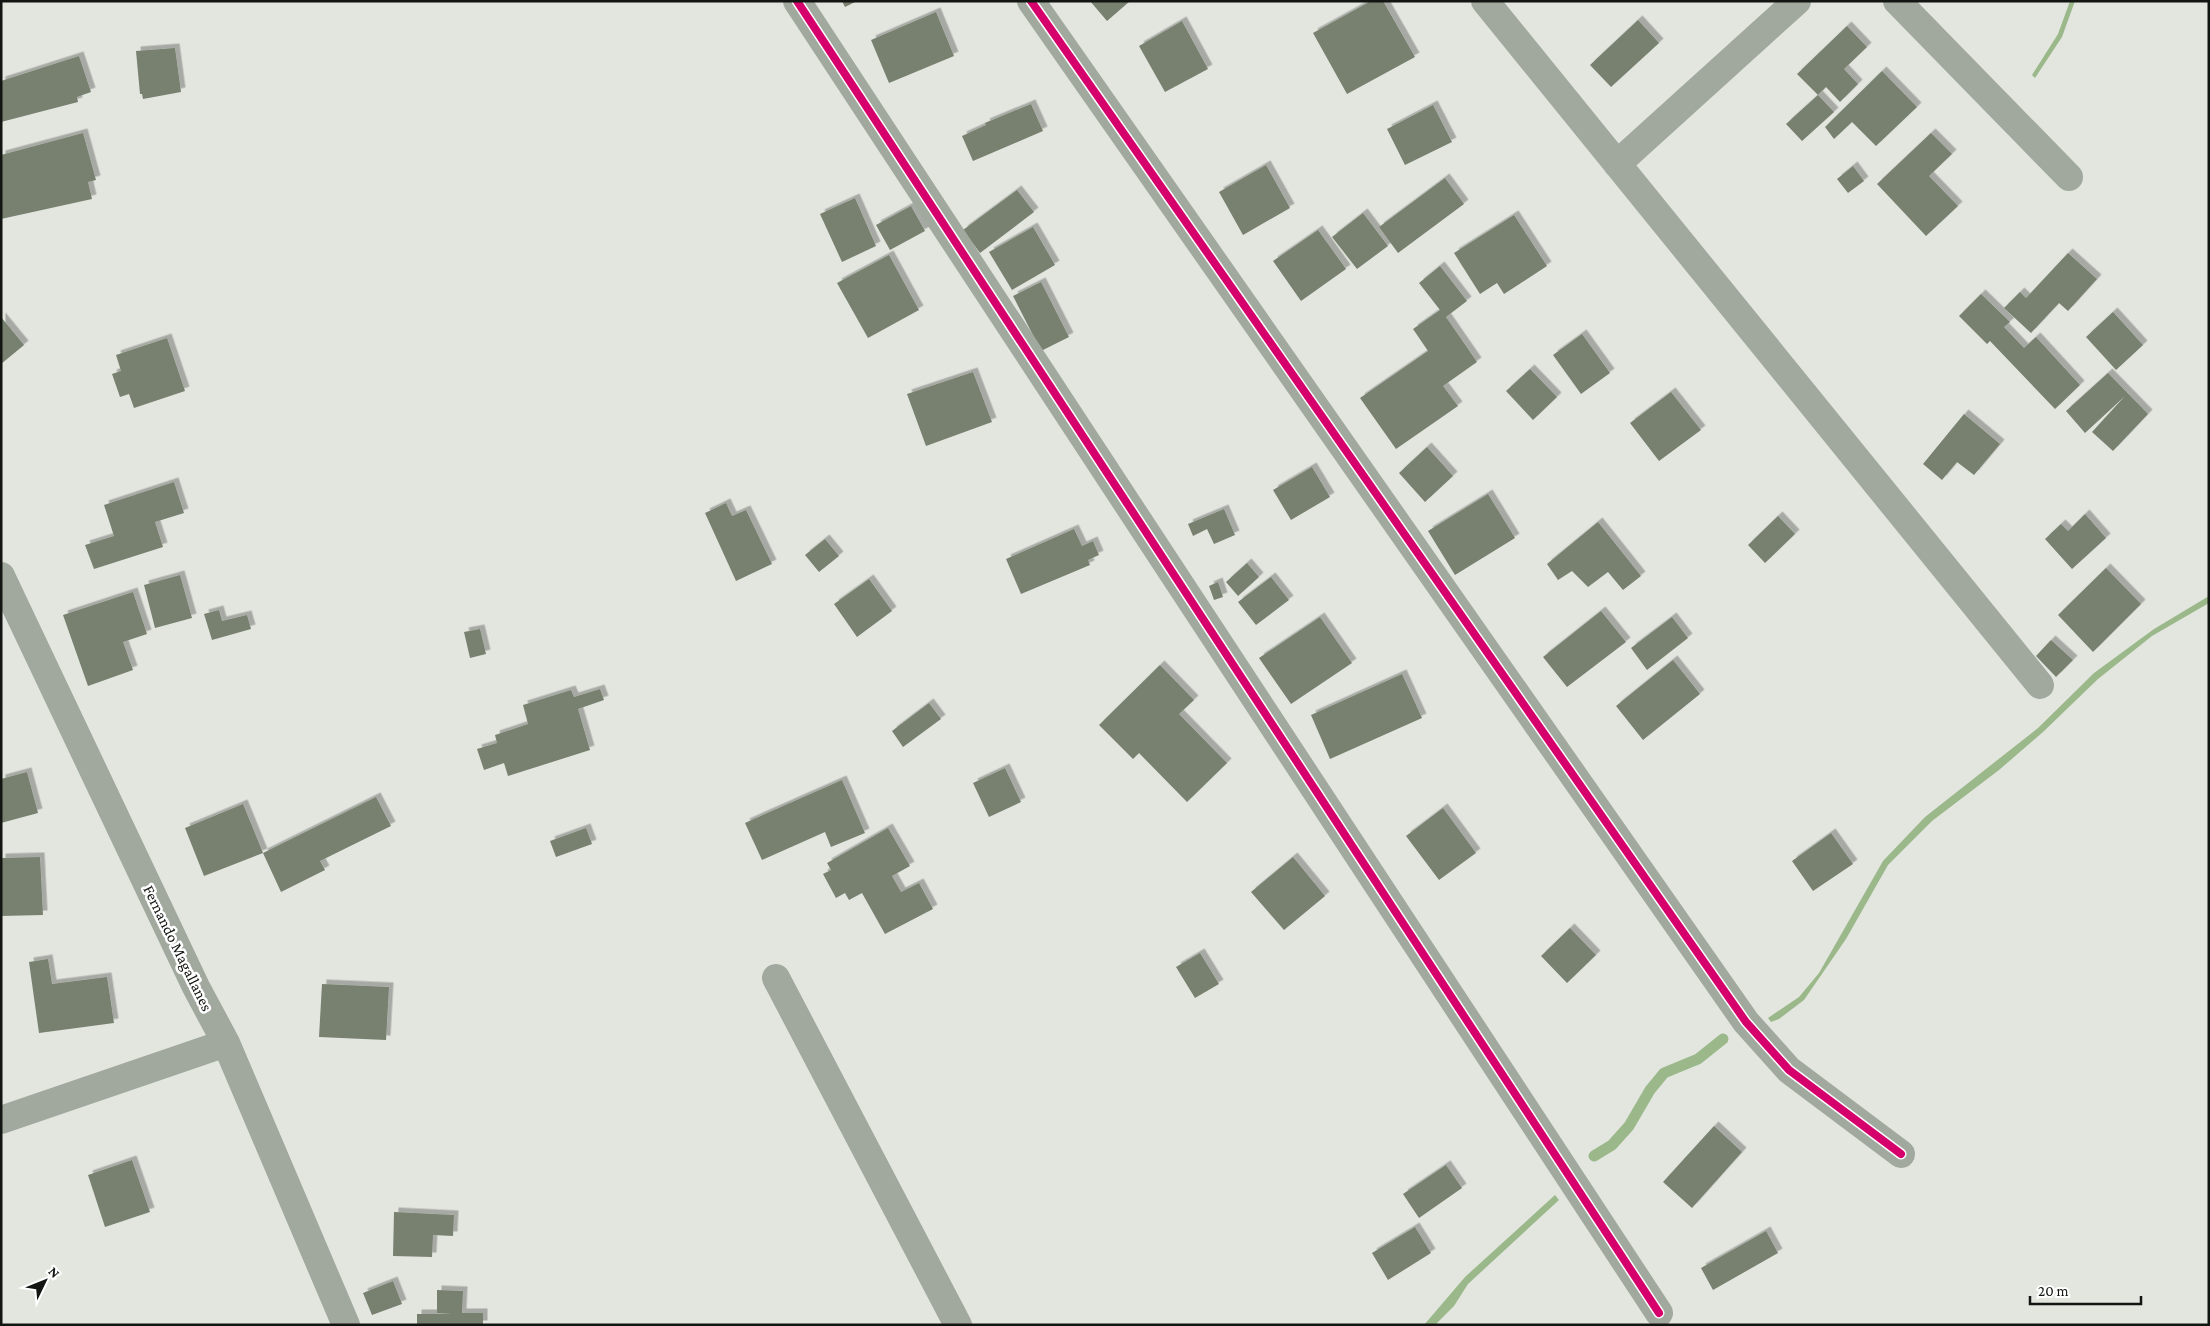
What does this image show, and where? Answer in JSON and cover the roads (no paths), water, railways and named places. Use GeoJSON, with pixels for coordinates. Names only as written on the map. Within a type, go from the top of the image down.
{"type":"FeatureCollection","features":[{"type":"Feature","properties":{"kind":"street"},"geometry":{"type":"LineString","coordinates":[[797,1],[1659,1313]]}},
{"type":"Feature","properties":{"kind":"street"},"geometry":{"type":"LineString","coordinates":[[1031,1],[1746,1022],[1789,1070],[1902,1154]]}},
{"type":"Feature","properties":{"kind":"street"},"geometry":{"type":"LineString","coordinates":[[1484,1],[2040,685]]}},
{"type":"Feature","properties":{"kind":"street"},"geometry":{"type":"LineString","coordinates":[[1618,164],[1797,1]]}},
{"type":"Feature","properties":{"kind":"street"},"geometry":{"type":"LineString","coordinates":[[1897,1],[2069,177]]}},
{"type":"Feature","properties":{"kind":"street","name":"Fernando Magallanes"},"geometry":{"type":"LineString","coordinates":[[1,576],[196,987],[226,1043],[346,1325]]}},
{"type":"Feature","properties":{"kind":"street"},"geometry":{"type":"LineString","coordinates":[[776,978],[958,1325]]}},
{"type":"Feature","properties":{"kind":"street"},"geometry":{"type":"LineString","coordinates":[[1,1120],[226,1043]]}},
{"type":"Feature","properties":{"kind":"waterway"},"geometry":{"type":"LineString","coordinates":[[1594,1156],[1612,1145],[1629,1126],[1650,1090],[1664,1073],[1698,1059],[1723,1039]]}}]}
